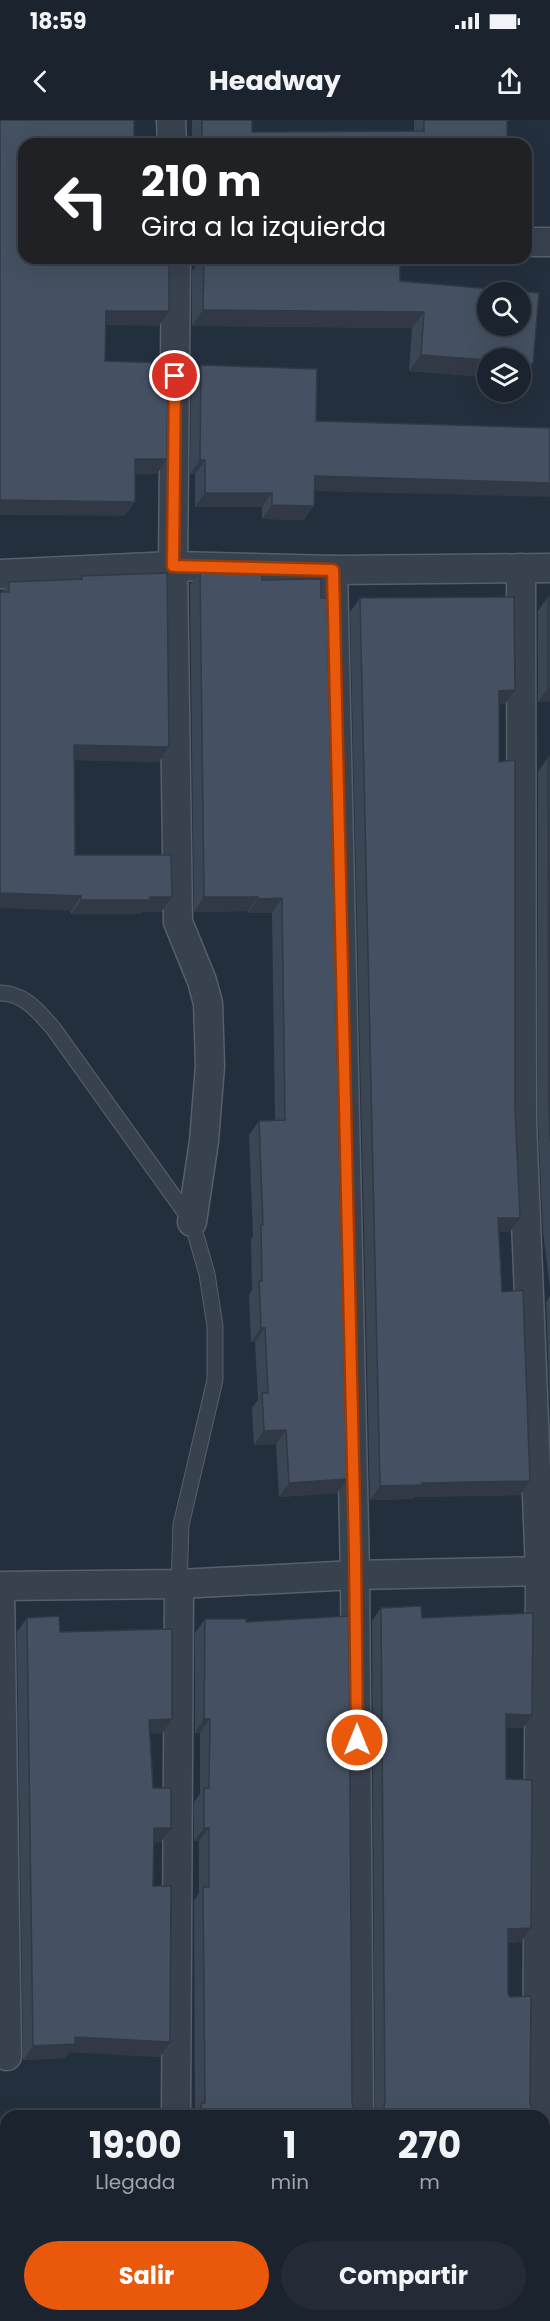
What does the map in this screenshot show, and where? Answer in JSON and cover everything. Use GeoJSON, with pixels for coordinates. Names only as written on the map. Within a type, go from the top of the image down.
{"type":"FeatureCollection","features":[{"type":"Feature","properties":{"kind":"street"},"geometry":{"type":"LineString","coordinates":[[171,120],[172,138]]}},
{"type":"Feature","properties":{"kind":"street"},"geometry":{"type":"LineString","coordinates":[[532,242],[550,242]]}},
{"type":"Feature","properties":{"kind":"street"},"geometry":{"type":"LineString","coordinates":[[176,264],[173,566],[178,922],[202,981],[208,1003],[210,1055],[204,1141],[192,1222]]}},
{"type":"Feature","properties":{"kind":"street"},"geometry":{"type":"LineString","coordinates":[[0,574],[173,566],[333,570],[550,568]]}},
{"type":"Feature","properties":{"kind":"street"},"geometry":{"type":"LineString","coordinates":[[521,568],[522,1121],[545,1571],[537,2110]]}},
{"type":"Feature","properties":{"kind":"street"},"geometry":{"type":"LineString","coordinates":[[333,570],[355,1575],[359,2110]]}},
{"type":"Feature","properties":{"kind":"street"},"geometry":{"type":"LineString","coordinates":[[7,2056],[0,1587],[179,1584],[355,1575],[545,1571]]}},
{"type":"Feature","properties":{"kind":"street"},"geometry":{"type":"LineString","coordinates":[[176,2110],[179,1584]]}},
{"type":"Feature","properties":{"kind":"lane"},"geometry":{"type":"LineString","coordinates":[[0,993],[8,993],[32,1004],[52,1028],[192,1222],[207,1274],[215,1326],[215,1380],[181,1525],[179,1584]]}},
{"type":"Feature","properties":{"kind":"building"},"geometry":{"type":"Polygon","coordinates":[[[0,120],[134,120],[134,138],[18,138],[18,264],[169,264],[169,311],[106,311],[105,361],[168,363],[167,459],[135,459],[135,502],[0,500],[0,120]]]}},
{"type":"Feature","properties":{"kind":"building"},"geometry":{"type":"Polygon","coordinates":[[[202,120],[252,120],[252,132],[424,131],[424,120],[507,120],[507,138],[202,138],[202,120]]]}},
{"type":"Feature","properties":{"kind":"building"},"geometry":{"type":"Polygon","coordinates":[[[204,264],[400,264],[400,281],[477,288],[477,336],[531,336],[531,292],[539,293],[533,364],[531,364],[531,348],[477,348],[477,359],[421,355],[424,312],[203,310],[204,264]]]}},
{"type":"Feature","properties":{"kind":"building"},"geometry":{"type":"Polygon","coordinates":[[[201,365],[317,369],[316,421],[550,428],[550,483],[315,476],[314,506],[272,505],[272,493],[205,493],[205,460],[200,460],[201,365]]]}},
{"type":"Feature","properties":{"kind":"building"},"geometry":{"type":"Polygon","coordinates":[[[200,571],[262,571],[262,580],[321,579],[321,598],[327,598],[347,1479],[289,1483],[286,1430],[264,1431],[262,1393],[268,1393],[265,1328],[261,1328],[259,1281],[262,1281],[261,1225],[263,1225],[259,1121],[285,1120],[282,898],[204,897],[200,571]]]}},
{"type":"Feature","properties":{"kind":"building"},"geometry":{"type":"Polygon","coordinates":[[[167,573],[169,747],[74,745],[75,855],[171,855],[172,897],[150,897],[150,900],[81,900],[81,896],[0,893],[0,592],[9,592],[9,582],[82,579],[82,576],[167,573]]]}},
{"type":"Feature","properties":{"kind":"building"},"geometry":{"type":"Polygon","coordinates":[[[514,597],[515,690],[499,691],[499,762],[515,760],[515,1107],[520,1218],[498,1218],[502,1292],[523,1290],[530,1481],[380,1486],[360,598],[514,597]]]}},
{"type":"Feature","properties":{"kind":"building"},"geometry":{"type":"Polygon","coordinates":[[[548,597],[550,597],[550,688],[548,688],[548,597]]]}},
{"type":"Feature","properties":{"kind":"building"},"geometry":{"type":"Polygon","coordinates":[[[548,757],[550,757],[550,1141],[549,1106],[548,757]]]}},
{"type":"Feature","properties":{"kind":"building"},"geometry":{"type":"Polygon","coordinates":[[[421,1606],[422,1618],[533,1613],[532,1715],[506,1714],[506,1779],[532,1780],[531,1928],[508,1929],[508,1994],[510,1997],[531,1996],[530,2103],[533,2110],[383,2110],[385,2102],[381,1608],[421,1606]]]}},
{"type":"Feature","properties":{"kind":"building"},"geometry":{"type":"Polygon","coordinates":[[[59,1616],[60,1632],[172,1629],[172,1719],[149,1720],[153,1788],[171,1788],[171,1828],[154,1828],[153,1886],[171,1886],[170,2042],[75,2037],[75,2044],[33,2046],[27,1618],[59,1616]]]}},
{"type":"Feature","properties":{"kind":"building"},"geometry":{"type":"Polygon","coordinates":[[[349,1616],[352,2102],[354,2110],[200,2110],[202,2103],[205,2103],[203,1887],[209,1887],[209,1828],[204,1828],[204,1788],[209,1788],[210,1719],[204,1719],[205,1619],[246,1619],[246,1622],[349,1616]]]}},
{"type":"Feature","properties":{"kind":"route"},"geometry":{"type":"LineString","coordinates":[[175,376],[173,566],[333,570],[355,1551],[357,1740]]}}]}
